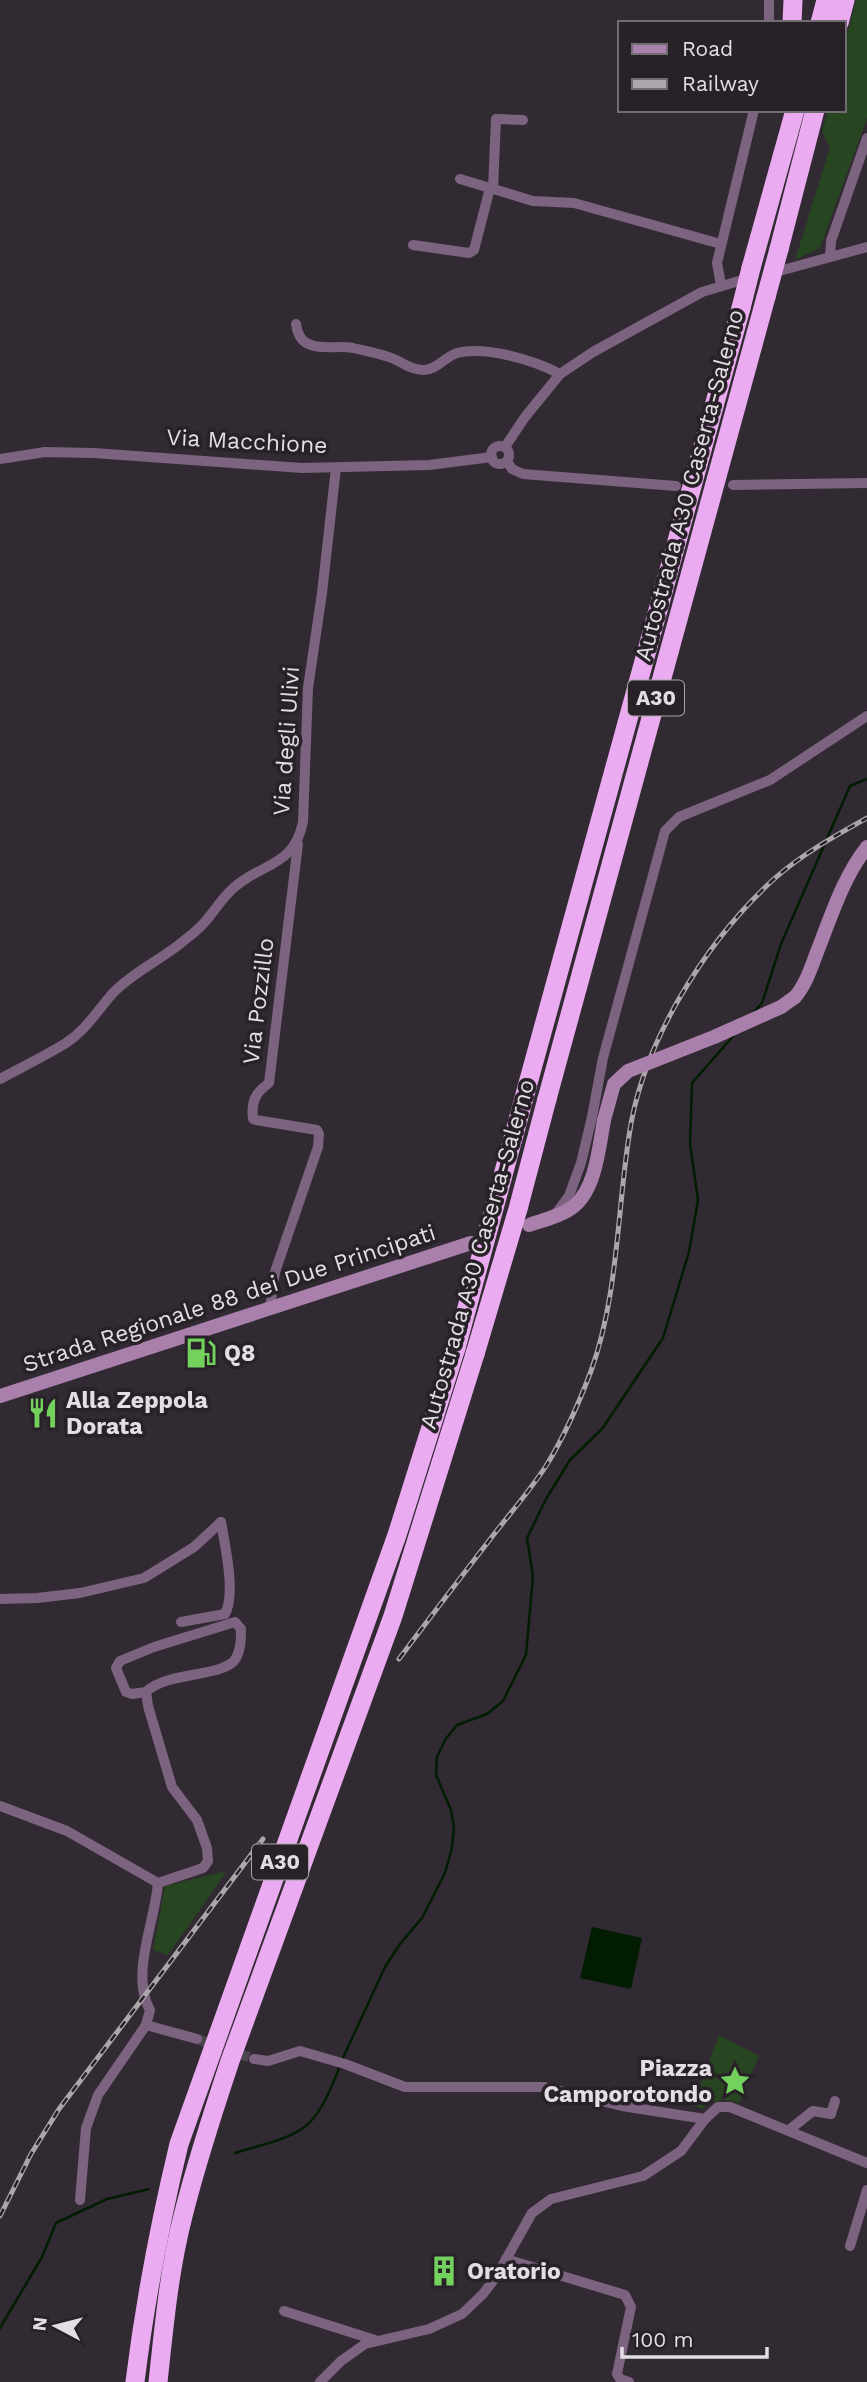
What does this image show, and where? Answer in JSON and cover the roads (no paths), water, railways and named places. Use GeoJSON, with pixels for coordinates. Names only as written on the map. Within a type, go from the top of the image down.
{"type":"FeatureCollection","features":[{"type":"Feature","properties":{"kind":"highway"},"geometry":{"type":"LineString","coordinates":[[792,21],[793,0]]}},
{"type":"Feature","properties":{"kind":"highway"},"geometry":{"type":"LineString","coordinates":[[821,21],[826,0]]}},
{"type":"Feature","properties":{"kind":"highway"},"geometry":{"type":"LineString","coordinates":[[840,21],[845,0]]}},
{"type":"Feature","properties":{"kind":"highway"},"geometry":{"type":"LineString","coordinates":[[751,268],[784,112]]}},
{"type":"Feature","properties":{"kind":"highway","name":"A30"},"geometry":{"type":"LineString","coordinates":[[751,268],[794,112]]}},
{"type":"Feature","properties":{"kind":"highway","name":"Autostrada A30 Caserta-Salerno"},"geometry":{"type":"LineString","coordinates":[[158,2382],[165,2313],[182,2219],[209,2125],[393,1616],[475,1354],[547,1099],[813,119]]}},
{"type":"Feature","properties":{"kind":"highway","name":"Autostrada A30 Caserta-Salerno"},"geometry":{"type":"LineString","coordinates":[[135,2382],[144,2307],[162,2215],[180,2144],[397,1535],[456,1348],[751,268]]}},
{"type":"Feature","properties":{"kind":"main road"},"geometry":{"type":"LineString","coordinates":[[529,1225],[572,1208],[580,1199],[595,1165],[614,1084],[628,1071],[714,1037],[781,1007],[796,997],[806,982],[843,887],[867,847]]}},
{"type":"Feature","properties":{"kind":"main road","name":"Strada Regionale 88 dei Due Principati"},"geometry":{"type":"LineString","coordinates":[[0,1396],[471,1243]]}},
{"type":"Feature","properties":{"kind":"street"},"geometry":{"type":"LineString","coordinates":[[769,0],[769,21]]}},
{"type":"Feature","properties":{"kind":"street"},"geometry":{"type":"LineString","coordinates":[[721,285],[717,263],[754,112]]}},
{"type":"Feature","properties":{"kind":"street"},"geometry":{"type":"LineString","coordinates":[[413,245],[469,253],[474,250],[492,189],[496,119],[523,120]]}},
{"type":"Feature","properties":{"kind":"street"},"geometry":{"type":"LineString","coordinates":[[830,257],[831,241],[867,138]]}},
{"type":"Feature","properties":{"kind":"street"},"geometry":{"type":"LineString","coordinates":[[460,179],[533,201],[574,203],[721,244]]}},
{"type":"Feature","properties":{"kind":"street"},"geometry":{"type":"LineString","coordinates":[[505,447],[560,374],[593,352],[670,309],[721,285],[867,247]]}},
{"type":"Feature","properties":{"kind":"street"},"geometry":{"type":"LineString","coordinates":[[296,324],[298,334],[305,342],[316,346],[351,348],[393,358],[407,367],[432,369],[454,354],[470,351],[531,361],[560,374]]}},
{"type":"Feature","properties":{"kind":"street"},"geometry":{"type":"LineString","coordinates":[[505,447],[495,448],[492,457],[497,463],[507,461]]}},
{"type":"Feature","properties":{"kind":"street"},"geometry":{"type":"LineString","coordinates":[[505,447],[509,453],[507,461],[512,469],[523,474],[676,486]]}},
{"type":"Feature","properties":{"kind":"street","name":"Via Macchione"},"geometry":{"type":"LineString","coordinates":[[0,459],[45,452],[94,453],[302,468],[336,468],[429,465],[492,457]]}},
{"type":"Feature","properties":{"kind":"street","name":"Via degli Ulivi"},"geometry":{"type":"LineString","coordinates":[[0,1079],[67,1042],[92,1022],[113,994],[134,974],[187,939],[209,918],[220,900],[237,884],[281,860],[298,841],[303,822],[308,688],[336,468]]}},
{"type":"Feature","properties":{"kind":"street"},"geometry":{"type":"LineString","coordinates":[[733,485],[867,483]]}},
{"type":"Feature","properties":{"kind":"street"},"geometry":{"type":"LineString","coordinates":[[554,1216],[569,1196],[581,1163],[593,1117],[603,1058],[665,831],[680,817],[770,780],[867,716]]}},
{"type":"Feature","properties":{"kind":"street","name":"Via Pozzillo"},"geometry":{"type":"LineString","coordinates":[[270,1308],[275,1272],[318,1147],[319,1134],[317,1130],[300,1125],[253,1119],[252,1110],[253,1098],[269,1083],[298,841]]}},
{"type":"Feature","properties":{"kind":"street"},"geometry":{"type":"LineString","coordinates":[[0,1599],[80,1593],[144,1578],[194,1547],[221,1522],[229,1606],[225,1614],[181,1622]]}},
{"type":"Feature","properties":{"kind":"street"},"geometry":{"type":"LineString","coordinates":[[235,1622],[241,1629],[241,1647],[234,1661],[219,1669],[152,1686],[146,1692],[126,1692],[117,1668],[120,1661],[235,1622]]}},
{"type":"Feature","properties":{"kind":"street"},"geometry":{"type":"LineString","coordinates":[[0,1806],[67,1831],[158,1883],[203,1868],[208,1861],[207,1848],[197,1820],[172,1787],[146,1692]]}},
{"type":"Feature","properties":{"kind":"street"},"geometry":{"type":"LineString","coordinates":[[80,2200],[86,2128],[98,2095],[146,2025],[150,2010],[143,1997],[141,1981],[158,1883]]}},
{"type":"Feature","properties":{"kind":"street"},"geometry":{"type":"LineString","coordinates":[[146,2025],[197,2039]]}},
{"type":"Feature","properties":{"kind":"street"},"geometry":{"type":"LineString","coordinates":[[254,2059],[268,2061],[300,2051],[405,2087],[545,2087],[622,2106],[705,2119]]}},
{"type":"Feature","properties":{"kind":"street"},"geometry":{"type":"LineString","coordinates":[[789,2130],[813,2111],[831,2114],[835,2101]]}},
{"type":"Feature","properties":{"kind":"street"},"geometry":{"type":"LineString","coordinates":[[320,2382],[341,2361],[365,2344],[429,2329],[461,2314],[483,2294],[532,2213],[551,2199],[643,2176],[681,2151],[705,2119],[718,2107],[730,2108],[789,2130],[867,2163]]}},
{"type":"Feature","properties":{"kind":"street"},"geometry":{"type":"LineString","coordinates":[[850,2246],[864,2211],[867,2190]]}},
{"type":"Feature","properties":{"kind":"street"},"geometry":{"type":"LineString","coordinates":[[506,2259],[625,2295],[631,2307],[617,2374],[620,2379],[629,2382]]}},
{"type":"Feature","properties":{"kind":"street"},"geometry":{"type":"LineString","coordinates":[[284,2311],[378,2341]]}},
{"type":"Feature","properties":{"kind":"waterway"},"geometry":{"type":"LineString","coordinates":[[753,1013],[762,1003],[781,944],[850,786],[867,779]]}},
{"type":"Feature","properties":{"kind":"waterway"},"geometry":{"type":"LineString","coordinates":[[342,2060],[385,1967],[422,1918],[445,1873],[454,1827],[451,1810],[436,1775],[437,1757],[445,1740],[457,1725],[487,1714],[503,1701],[526,1655],[533,1576],[527,1538],[546,1499],[570,1460],[602,1429],[663,1338],[689,1252],[698,1200],[690,1144],[692,1083],[735,1034]]}},
{"type":"Feature","properties":{"kind":"waterway"},"geometry":{"type":"LineString","coordinates":[[235,2153],[283,2139],[308,2124],[323,2104],[340,2066]]}},
{"type":"Feature","properties":{"kind":"waterway"},"geometry":{"type":"LineString","coordinates":[[0,2328],[42,2257],[56,2223],[107,2199],[149,2189]]}},
{"type":"Feature","properties":{"kind":"tunnel"},"geometry":{"type":"LineString","coordinates":[[197,2039],[254,2059]]}},
{"type":"Feature","properties":{"kind":"railway"},"geometry":{"type":"LineString","coordinates":[[399,1659],[539,1476],[571,1420],[591,1371],[607,1314],[625,1165],[636,1101],[647,1065],[680,996],[724,933],[774,879],[807,853],[867,818]]}},
{"type":"Feature","properties":{"kind":"railway"},"geometry":{"type":"LineString","coordinates":[[0,2216],[31,2154],[59,2109],[263,1839]]}},
{"type":"Feature","properties":{"kind":"place","name":"Q8"},"geometry":{"type":"Point","coordinates":[201,1353]}},
{"type":"Feature","properties":{"kind":"place","name":"Alla Zeppola Dorata"},"geometry":{"type":"Point","coordinates":[43,1413]}},
{"type":"Feature","properties":{"kind":"place","name":"Piazza Camporotondo"},"geometry":{"type":"Point","coordinates":[735,2081]}},
{"type":"Feature","properties":{"kind":"place","name":"Oratorio"},"geometry":{"type":"Point","coordinates":[444,2271]}}]}
